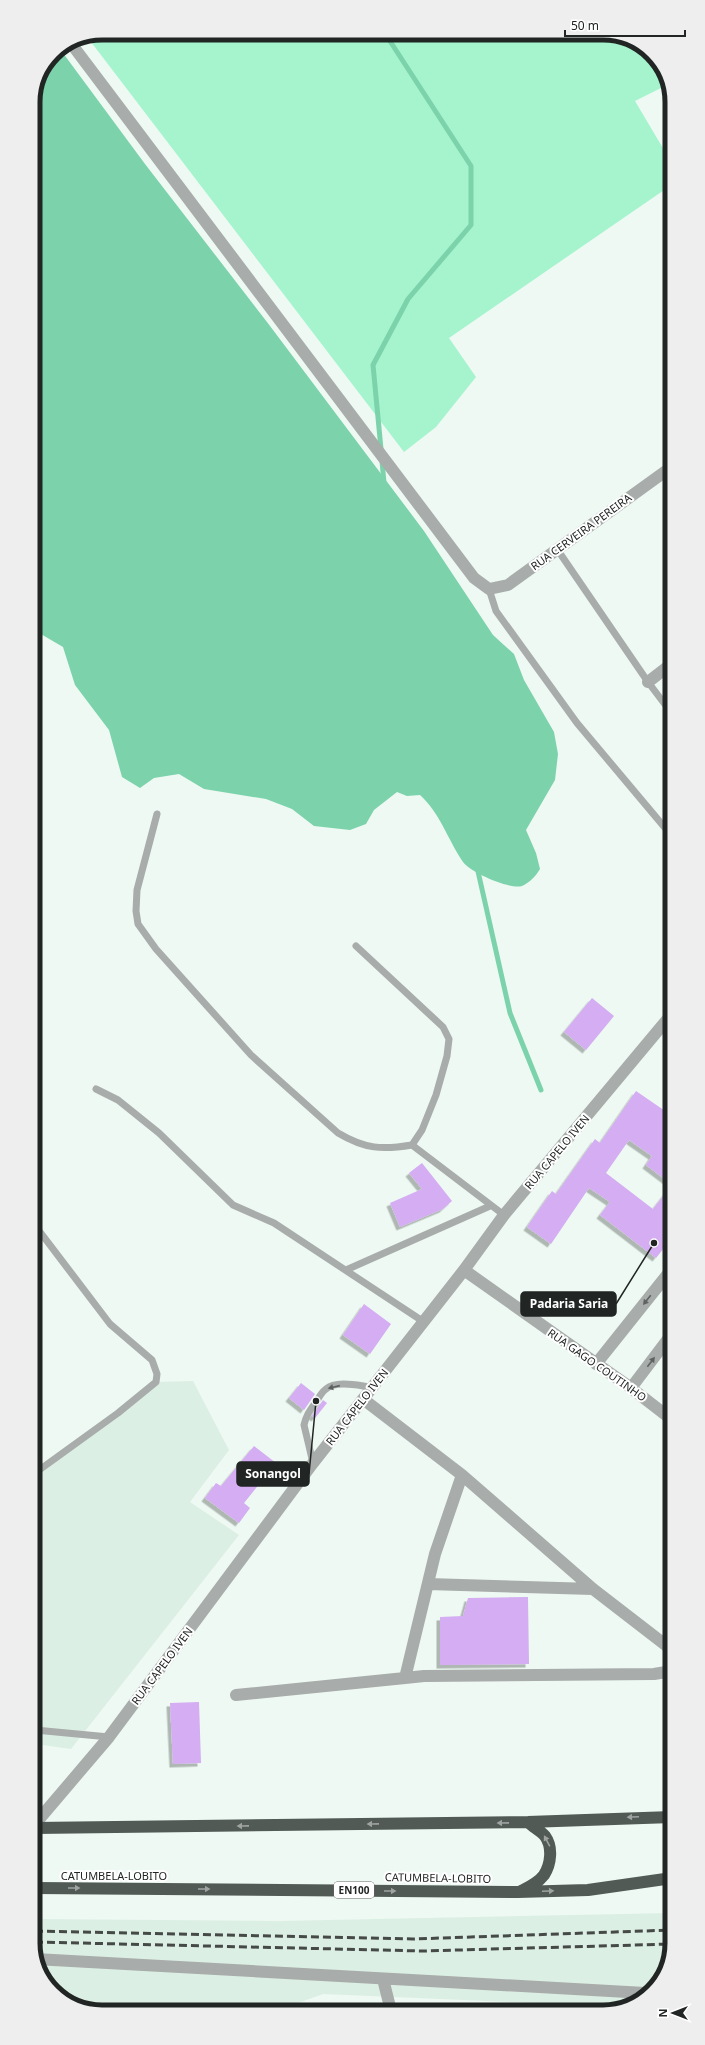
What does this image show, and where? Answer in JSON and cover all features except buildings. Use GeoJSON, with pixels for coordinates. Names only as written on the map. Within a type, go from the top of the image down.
{"type":"FeatureCollection","features":[{"type":"Feature","properties":{"kind":"highway"},"geometry":{"type":"LineString","coordinates":[[40,1828],[528,1822],[665,1817]]}},
{"type":"Feature","properties":{"kind":"highway"},"geometry":{"type":"LineString","coordinates":[[518,1892],[533,1885],[544,1875],[549,1862],[550,1848],[545,1836],[528,1822]]}},
{"type":"Feature","properties":{"kind":"highway","name":"CATUMBELA-LOBITO"},"geometry":{"type":"LineString","coordinates":[[40,1888],[518,1892],[588,1890],[665,1879]]}},
{"type":"Feature","properties":{"kind":"street"},"geometry":{"type":"LineString","coordinates":[[74,48],[474,578],[489,589]]}},
{"type":"Feature","properties":{"kind":"street","name":"RUA CERVEIRA PEREIRA"},"geometry":{"type":"LineString","coordinates":[[489,589],[508,585],[665,472]]}},
{"type":"Feature","properties":{"kind":"street"},"geometry":{"type":"LineString","coordinates":[[648,682],[665,669]]}},
{"type":"Feature","properties":{"kind":"street","name":"RUA CAPELO IVEN"},"geometry":{"type":"LineString","coordinates":[[40,1818],[109,1737],[313,1464],[464,1270],[504,1215],[665,1022]]}},
{"type":"Feature","properties":{"kind":"street","name":"RUA GAGO COUTINHO"},"geometry":{"type":"LineString","coordinates":[[464,1270],[631,1388],[665,1414]]}},
{"type":"Feature","properties":{"kind":"street"},"geometry":{"type":"LineString","coordinates":[[596,1364],[665,1278]]}},
{"type":"Feature","properties":{"kind":"street"},"geometry":{"type":"LineString","coordinates":[[631,1388],[665,1343]]}},
{"type":"Feature","properties":{"kind":"street"},"geometry":{"type":"LineString","coordinates":[[363,1399],[462,1475],[593,1590],[665,1645]]}},
{"type":"Feature","properties":{"kind":"street"},"geometry":{"type":"LineString","coordinates":[[405,1678],[435,1554],[462,1475]]}},
{"type":"Feature","properties":{"kind":"street"},"geometry":{"type":"LineString","coordinates":[[428,1584],[593,1590]]}},
{"type":"Feature","properties":{"kind":"street"},"geometry":{"type":"LineString","coordinates":[[236,1695],[424,1676],[654,1674],[665,1672]]}},
{"type":"Feature","properties":{"kind":"street"},"geometry":{"type":"LineString","coordinates":[[42,1959],[639,1993]]}},
{"type":"Feature","properties":{"kind":"street"},"geometry":{"type":"LineString","coordinates":[[382,1979],[389,2005]]}},
{"type":"Feature","properties":{"kind":"lane"},"geometry":{"type":"LineString","coordinates":[[557,549],[665,704]]}},
{"type":"Feature","properties":{"kind":"lane"},"geometry":{"type":"LineString","coordinates":[[489,589],[496,611],[577,723],[665,828]]}},
{"type":"Feature","properties":{"kind":"lane"},"geometry":{"type":"LineString","coordinates":[[157,814],[137,890],[136,911],[138,924],[156,949],[251,1055],[338,1133],[354,1142],[371,1148],[391,1149],[412,1145],[422,1130],[436,1095],[447,1056],[449,1039],[443,1027],[356,946]]}},
{"type":"Feature","properties":{"kind":"lane"},"geometry":{"type":"LineString","coordinates":[[96,1089],[118,1100],[158,1133],[233,1205],[274,1224],[424,1322]]}},
{"type":"Feature","properties":{"kind":"lane"},"geometry":{"type":"LineString","coordinates":[[412,1145],[490,1206],[504,1215]]}},
{"type":"Feature","properties":{"kind":"lane"},"geometry":{"type":"LineString","coordinates":[[346,1270],[490,1206]]}},
{"type":"Feature","properties":{"kind":"lane"},"geometry":{"type":"LineString","coordinates":[[40,1232],[110,1324],[152,1360],[157,1374],[156,1382],[118,1413],[40,1469]]}},
{"type":"Feature","properties":{"kind":"lane"},"geometry":{"type":"LineString","coordinates":[[313,1464],[304,1425],[307,1413],[326,1389],[332,1386],[372,1387]]}},
{"type":"Feature","properties":{"kind":"lane"},"geometry":{"type":"LineString","coordinates":[[40,1730],[109,1737]]}},
{"type":"Feature","properties":{"kind":"shaded area"},"geometry":{"type":"Polygon","coordinates":[[[607,40],[630,46],[647,58],[659,75],[663,87],[635,101],[665,152],[665,189],[449,338],[476,377],[436,427],[404,452],[90,41],[607,40]]]}},
{"type":"Feature","properties":{"kind":"shaded area"},"geometry":{"type":"Polygon","coordinates":[[[64,54],[145,164],[267,322],[424,531],[493,635],[514,654],[524,680],[554,732],[558,754],[555,780],[526,830],[536,853],[540,869],[525,885],[516,887],[500,883],[473,871],[463,862],[433,810],[420,795],[407,796],[397,792],[374,810],[366,824],[350,830],[314,826],[292,809],[266,799],[204,789],[179,774],[154,778],[140,788],[122,777],[109,730],[75,685],[63,647],[40,634],[40,102],[41,90],[45,79],[58,58],[64,54]]]}},
{"type":"Feature","properties":{"kind":"shaded area"},"geometry":{"type":"Polygon","coordinates":[[[193,1381],[229,1450],[190,1502],[239,1535],[71,1749],[40,1745],[40,1469],[156,1382],[193,1381]]]}},
{"type":"Feature","properties":{"kind":"shaded area"},"geometry":{"type":"Polygon","coordinates":[[[665,1913],[665,1942],[662,1963],[657,1974],[644,1989],[619,2003],[602,2005],[323,1994],[293,2005],[98,2005],[82,2002],[64,1992],[51,1977],[42,1959],[40,1919],[280,1921],[665,1913]]]}},
{"type":"Feature","properties":{"kind":"waterway"},"geometry":{"type":"LineString","coordinates":[[381,449],[373,365],[408,299],[471,225],[471,166],[389,40]]}},
{"type":"Feature","properties":{"kind":"waterway"},"geometry":{"type":"LineString","coordinates":[[382,461],[384,483]]}},
{"type":"Feature","properties":{"kind":"waterway"},"geometry":{"type":"LineString","coordinates":[[477,867],[510,1013],[541,1090]]}},
{"type":"Feature","properties":{"kind":"railway"},"geometry":{"type":"LineString","coordinates":[[40,1931],[413,1939],[665,1930]]}},
{"type":"Feature","properties":{"kind":"railway"},"geometry":{"type":"LineString","coordinates":[[40,1942],[423,1951],[665,1944]]}},
{"type":"Feature","properties":{"kind":"place","name":"Padaria Saria"},"geometry":{"type":"Point","coordinates":[654,1243]}},
{"type":"Feature","properties":{"kind":"place","name":"Sonangol"},"geometry":{"type":"Point","coordinates":[316,1401]}}]}
